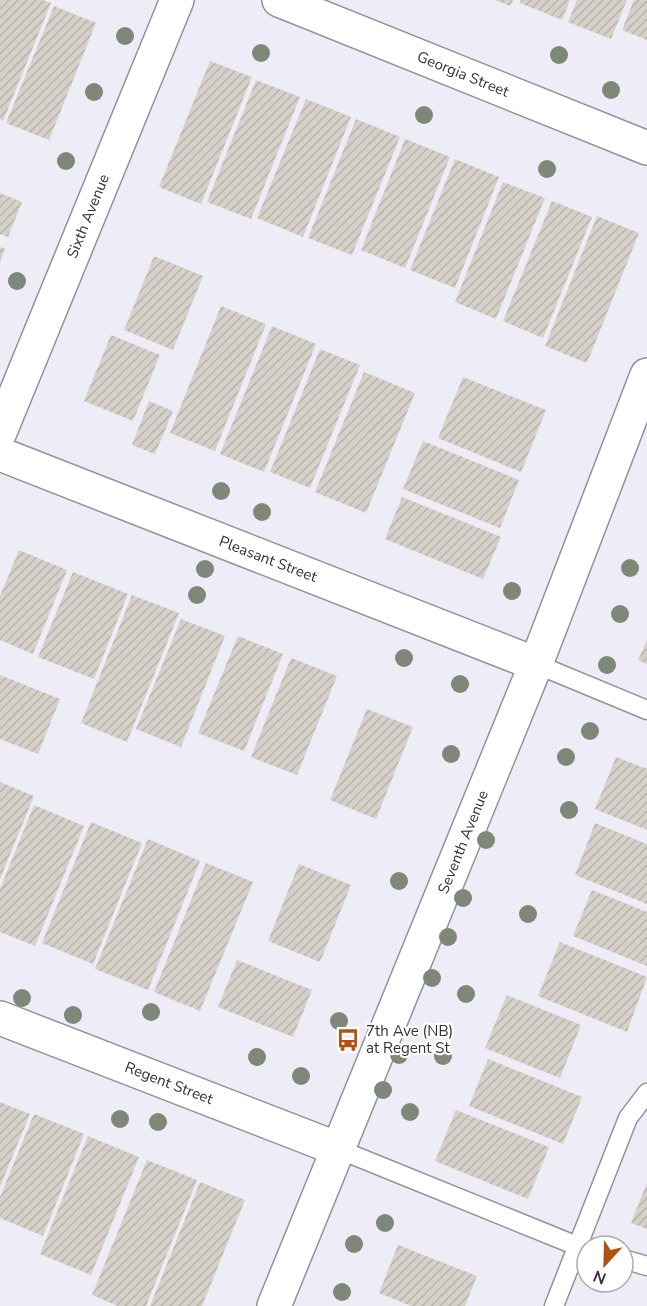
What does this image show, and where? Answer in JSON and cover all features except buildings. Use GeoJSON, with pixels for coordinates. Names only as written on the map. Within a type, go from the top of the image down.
{"type":"FeatureCollection","features":[{"type":"Feature","properties":{"kind":"street","name":"Sixth Avenue"},"geometry":{"type":"LineString","coordinates":[[0,432],[177,0]]}},
{"type":"Feature","properties":{"kind":"street","name":"Georgia Street"},"geometry":{"type":"LineString","coordinates":[[279,0],[647,148]]}},
{"type":"Feature","properties":{"kind":"street","name":"Seventh Avenue"},"geometry":{"type":"LineString","coordinates":[[274,1306],[536,664],[647,375]]}},
{"type":"Feature","properties":{"kind":"street","name":"Pleasant Street"},"geometry":{"type":"LineString","coordinates":[[0,454],[536,664]]}},
{"type":"Feature","properties":{"kind":"street","name":"Regent Street"},"geometry":{"type":"LineString","coordinates":[[0,1018],[338,1149]]}},
{"type":"Feature","properties":{"kind":"lane"},"geometry":{"type":"LineString","coordinates":[[536,664],[647,710]]}},
{"type":"Feature","properties":{"kind":"lane"},"geometry":{"type":"LineString","coordinates":[[587,1234],[628,1118],[647,1093]]}},
{"type":"Feature","properties":{"kind":"lane"},"geometry":{"type":"LineString","coordinates":[[338,1149],[575,1245]]}},
{"type":"Feature","properties":{"kind":"lane"},"geometry":{"type":"LineString","coordinates":[[554,1306],[575,1262]]}},
{"type":"Feature","properties":{"kind":"place","name":"7th Ave (NB) at Regent St"},"geometry":{"type":"Point","coordinates":[348,1040]}}]}
